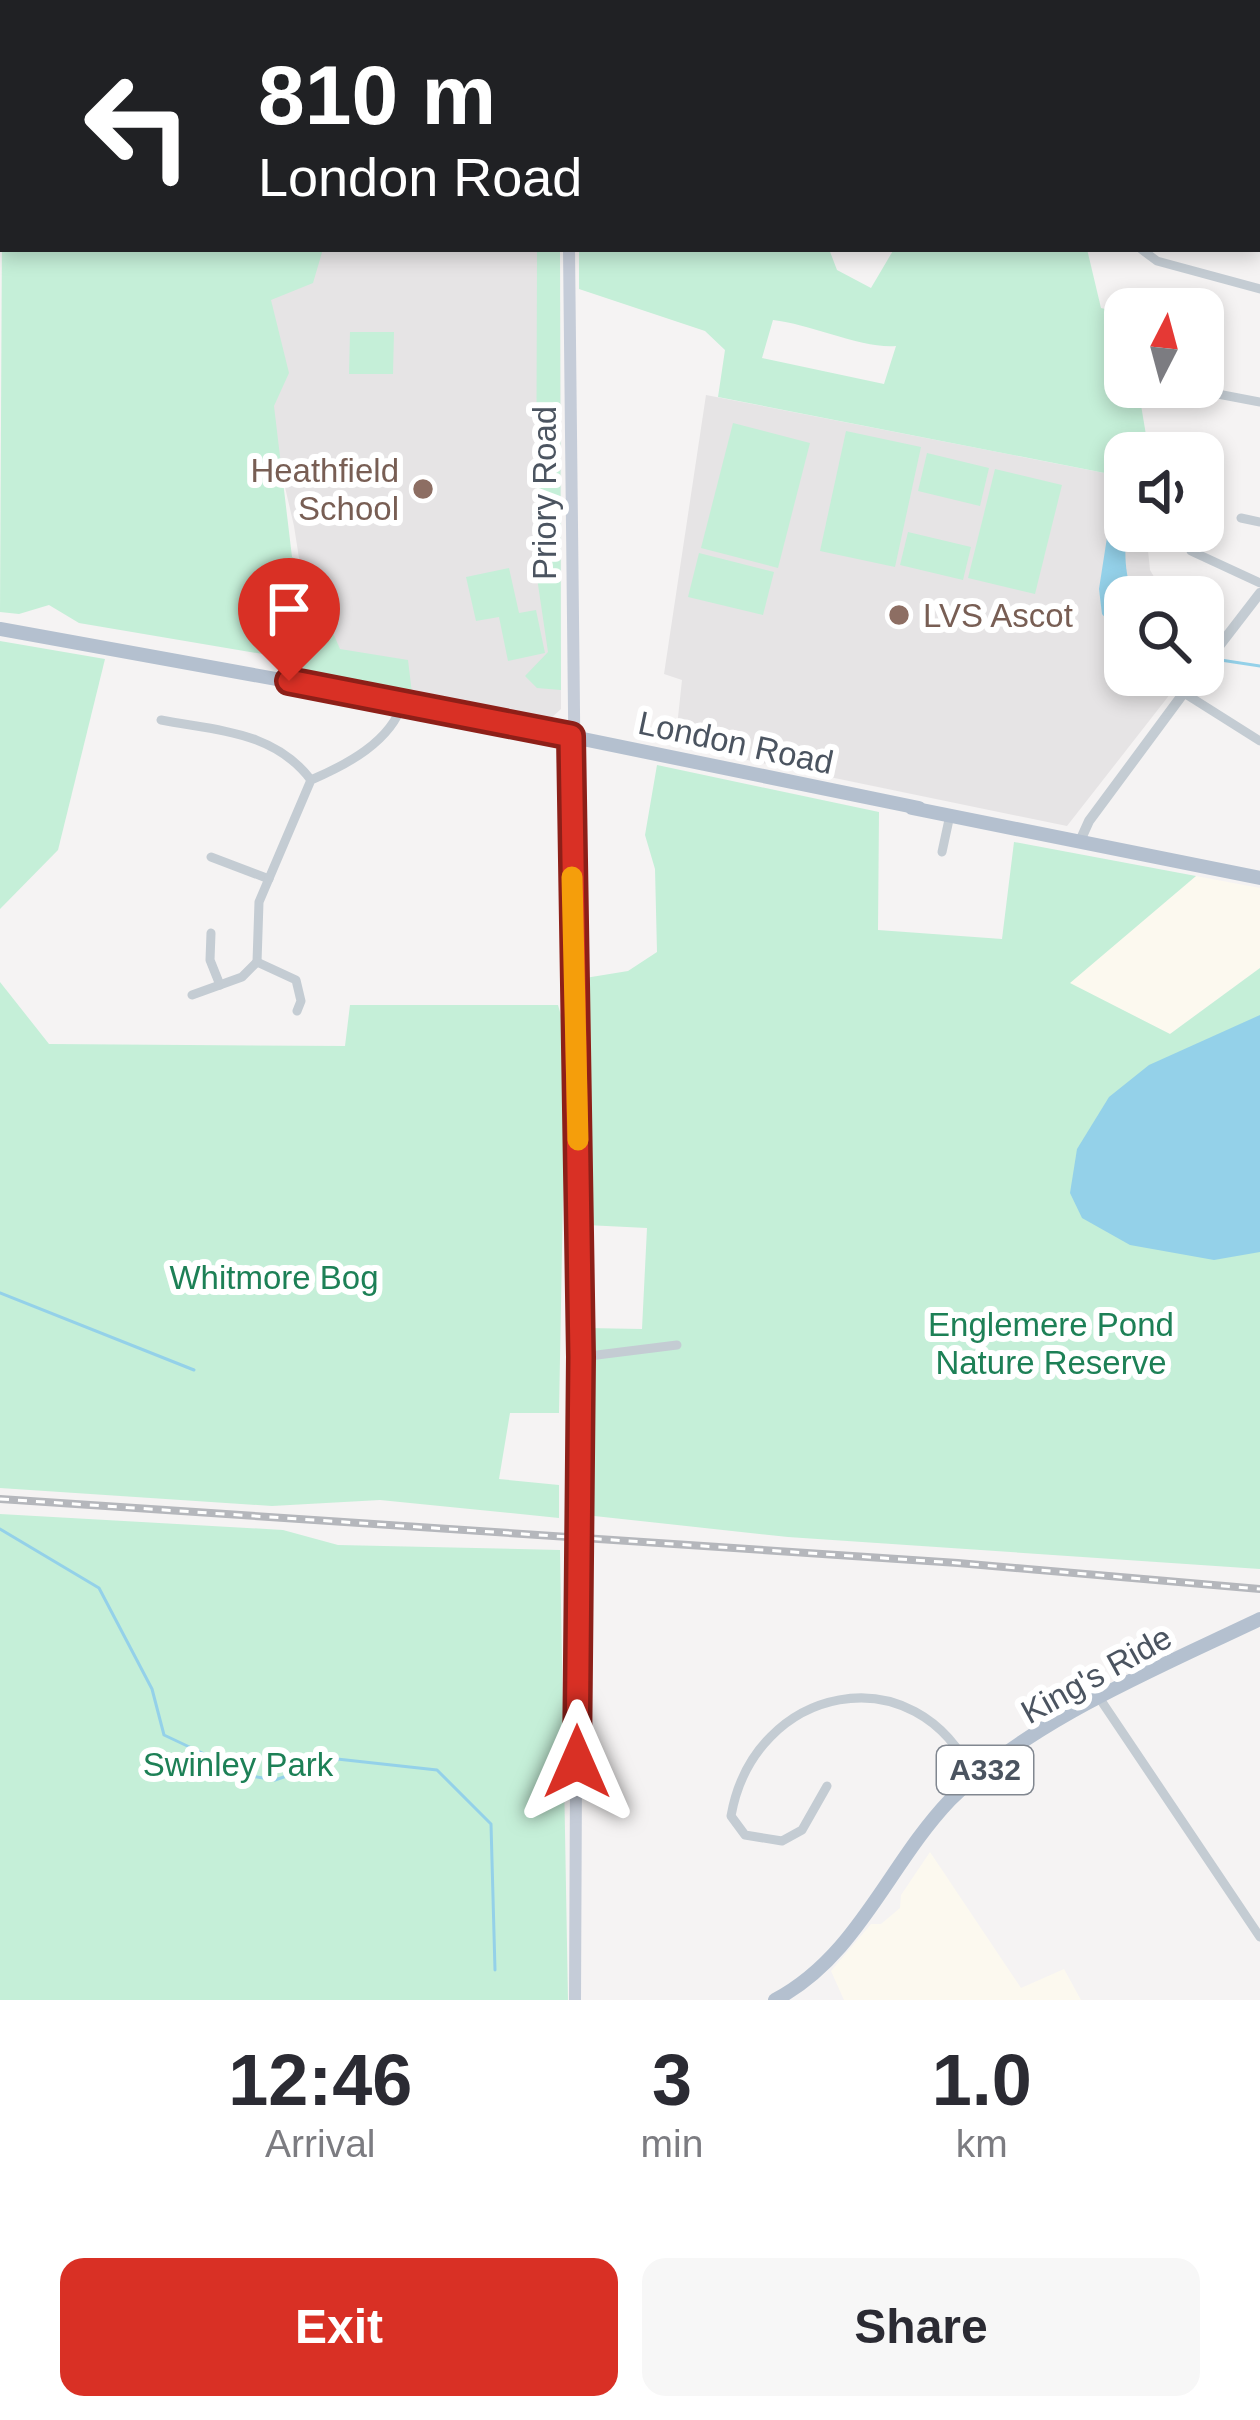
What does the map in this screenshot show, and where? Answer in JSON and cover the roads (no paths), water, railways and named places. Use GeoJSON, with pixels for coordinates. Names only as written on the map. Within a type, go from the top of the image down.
{"type":"FeatureCollection","features":[{"type":"Feature","properties":{"kind":"main road","name":"Priory Road"},"geometry":{"type":"LineString","coordinates":[[569,252],[581,1357],[575,2000]]}},
{"type":"Feature","properties":{"kind":"main road","name":"London Road"},"geometry":{"type":"LineString","coordinates":[[0,629],[403,702],[1260,878]]}},
{"type":"Feature","properties":{"kind":"main road","name":"King's Ride"},"geometry":{"type":"LineString","coordinates":[[776,2000],[837,1952],[942,1810],[974,1778],[1100,1699],[1260,1619]]}},
{"type":"Feature","properties":{"kind":"street"},"geometry":{"type":"LineString","coordinates":[[1145,252],[1157,261],[1260,289]]}},
{"type":"Feature","properties":{"kind":"street"},"geometry":{"type":"LineString","coordinates":[[1224,395],[1260,402]]}},
{"type":"Feature","properties":{"kind":"street"},"geometry":{"type":"LineString","coordinates":[[1241,518],[1260,522]]}},
{"type":"Feature","properties":{"kind":"street"},"geometry":{"type":"LineString","coordinates":[[1192,552],[1260,584]]}},
{"type":"Feature","properties":{"kind":"street"},"geometry":{"type":"LineString","coordinates":[[1224,640],[1260,593]]}},
{"type":"Feature","properties":{"kind":"street"},"geometry":{"type":"LineString","coordinates":[[1080,841],[1089,821],[1182,696]]}},
{"type":"Feature","properties":{"kind":"street"},"geometry":{"type":"LineString","coordinates":[[1189,696],[1260,741]]}},
{"type":"Feature","properties":{"kind":"street"},"geometry":{"type":"LineString","coordinates":[[192,994],[242,977],[257,962],[255,915],[311,780],[354,762],[396,717],[403,702]]}},
{"type":"Feature","properties":{"kind":"street"},"geometry":{"type":"LineString","coordinates":[[161,720],[267,740],[292,754],[311,780]]}},
{"type":"Feature","properties":{"kind":"street"},"geometry":{"type":"LineString","coordinates":[[942,852],[950,815]]}},
{"type":"Feature","properties":{"kind":"street"},"geometry":{"type":"LineString","coordinates":[[211,856],[269,879]]}},
{"type":"Feature","properties":{"kind":"street"},"geometry":{"type":"LineString","coordinates":[[211,933],[210,960],[220,986]]}},
{"type":"Feature","properties":{"kind":"street"},"geometry":{"type":"LineString","coordinates":[[257,962],[296,980],[302,1001],[297,1011]]}},
{"type":"Feature","properties":{"kind":"street"},"geometry":{"type":"LineString","coordinates":[[581,1357],[677,1346]]}},
{"type":"Feature","properties":{"kind":"street"},"geometry":{"type":"LineString","coordinates":[[827,1786],[802,1830],[782,1841],[745,1835],[731,1816],[735,1792],[760,1748],[785,1722],[834,1699],[883,1698],[943,1729],[974,1778]]}},
{"type":"Feature","properties":{"kind":"street"},"geometry":{"type":"LineString","coordinates":[[1100,1699],[1260,1937]]}},
{"type":"Feature","properties":{"kind":"water"},"geometry":{"type":"Polygon","coordinates":[[[1105,552],[1125,552],[1127,576],[1104,576],[1104,616],[1099,589],[1105,552]]]}},
{"type":"Feature","properties":{"kind":"water"},"geometry":{"type":"Polygon","coordinates":[[[1260,1015],[1260,1252],[1214,1260],[1130,1245],[1082,1218],[1070,1193],[1077,1149],[1109,1097],[1149,1065],[1260,1015]]]}},
{"type":"Feature","properties":{"kind":"waterway"},"geometry":{"type":"LineString","coordinates":[[1224,661],[1260,666]]}},
{"type":"Feature","properties":{"kind":"waterway"},"geometry":{"type":"LineString","coordinates":[[0,1293],[194,1370]]}},
{"type":"Feature","properties":{"kind":"waterway"},"geometry":{"type":"LineString","coordinates":[[0,1529],[99,1588],[152,1689],[164,1735],[251,1776],[275,1780],[337,1759],[437,1770],[491,1824],[495,1970]]}},
{"type":"Feature","properties":{"kind":"railway"},"geometry":{"type":"LineString","coordinates":[[0,1499],[958,1563],[1260,1589]]}},
{"type":"Feature","properties":{"kind":"place","name":"Heathfield School"},"geometry":{"type":"Point","coordinates":[423,489]}},
{"type":"Feature","properties":{"kind":"place","name":"LVS Ascot"},"geometry":{"type":"Point","coordinates":[899,615]}},
{"type":"Feature","properties":{"kind":"park label","name":"Whitmore Bog"},"geometry":{"type":"Point","coordinates":[274,1277]}},
{"type":"Feature","properties":{"kind":"park label","name":"Englemere Pond Nature Reserve"},"geometry":{"type":"Point","coordinates":[1051,1343]}},
{"type":"Feature","properties":{"kind":"park label","name":"Swinley Park"},"geometry":{"type":"Point","coordinates":[238,1764]}}]}
